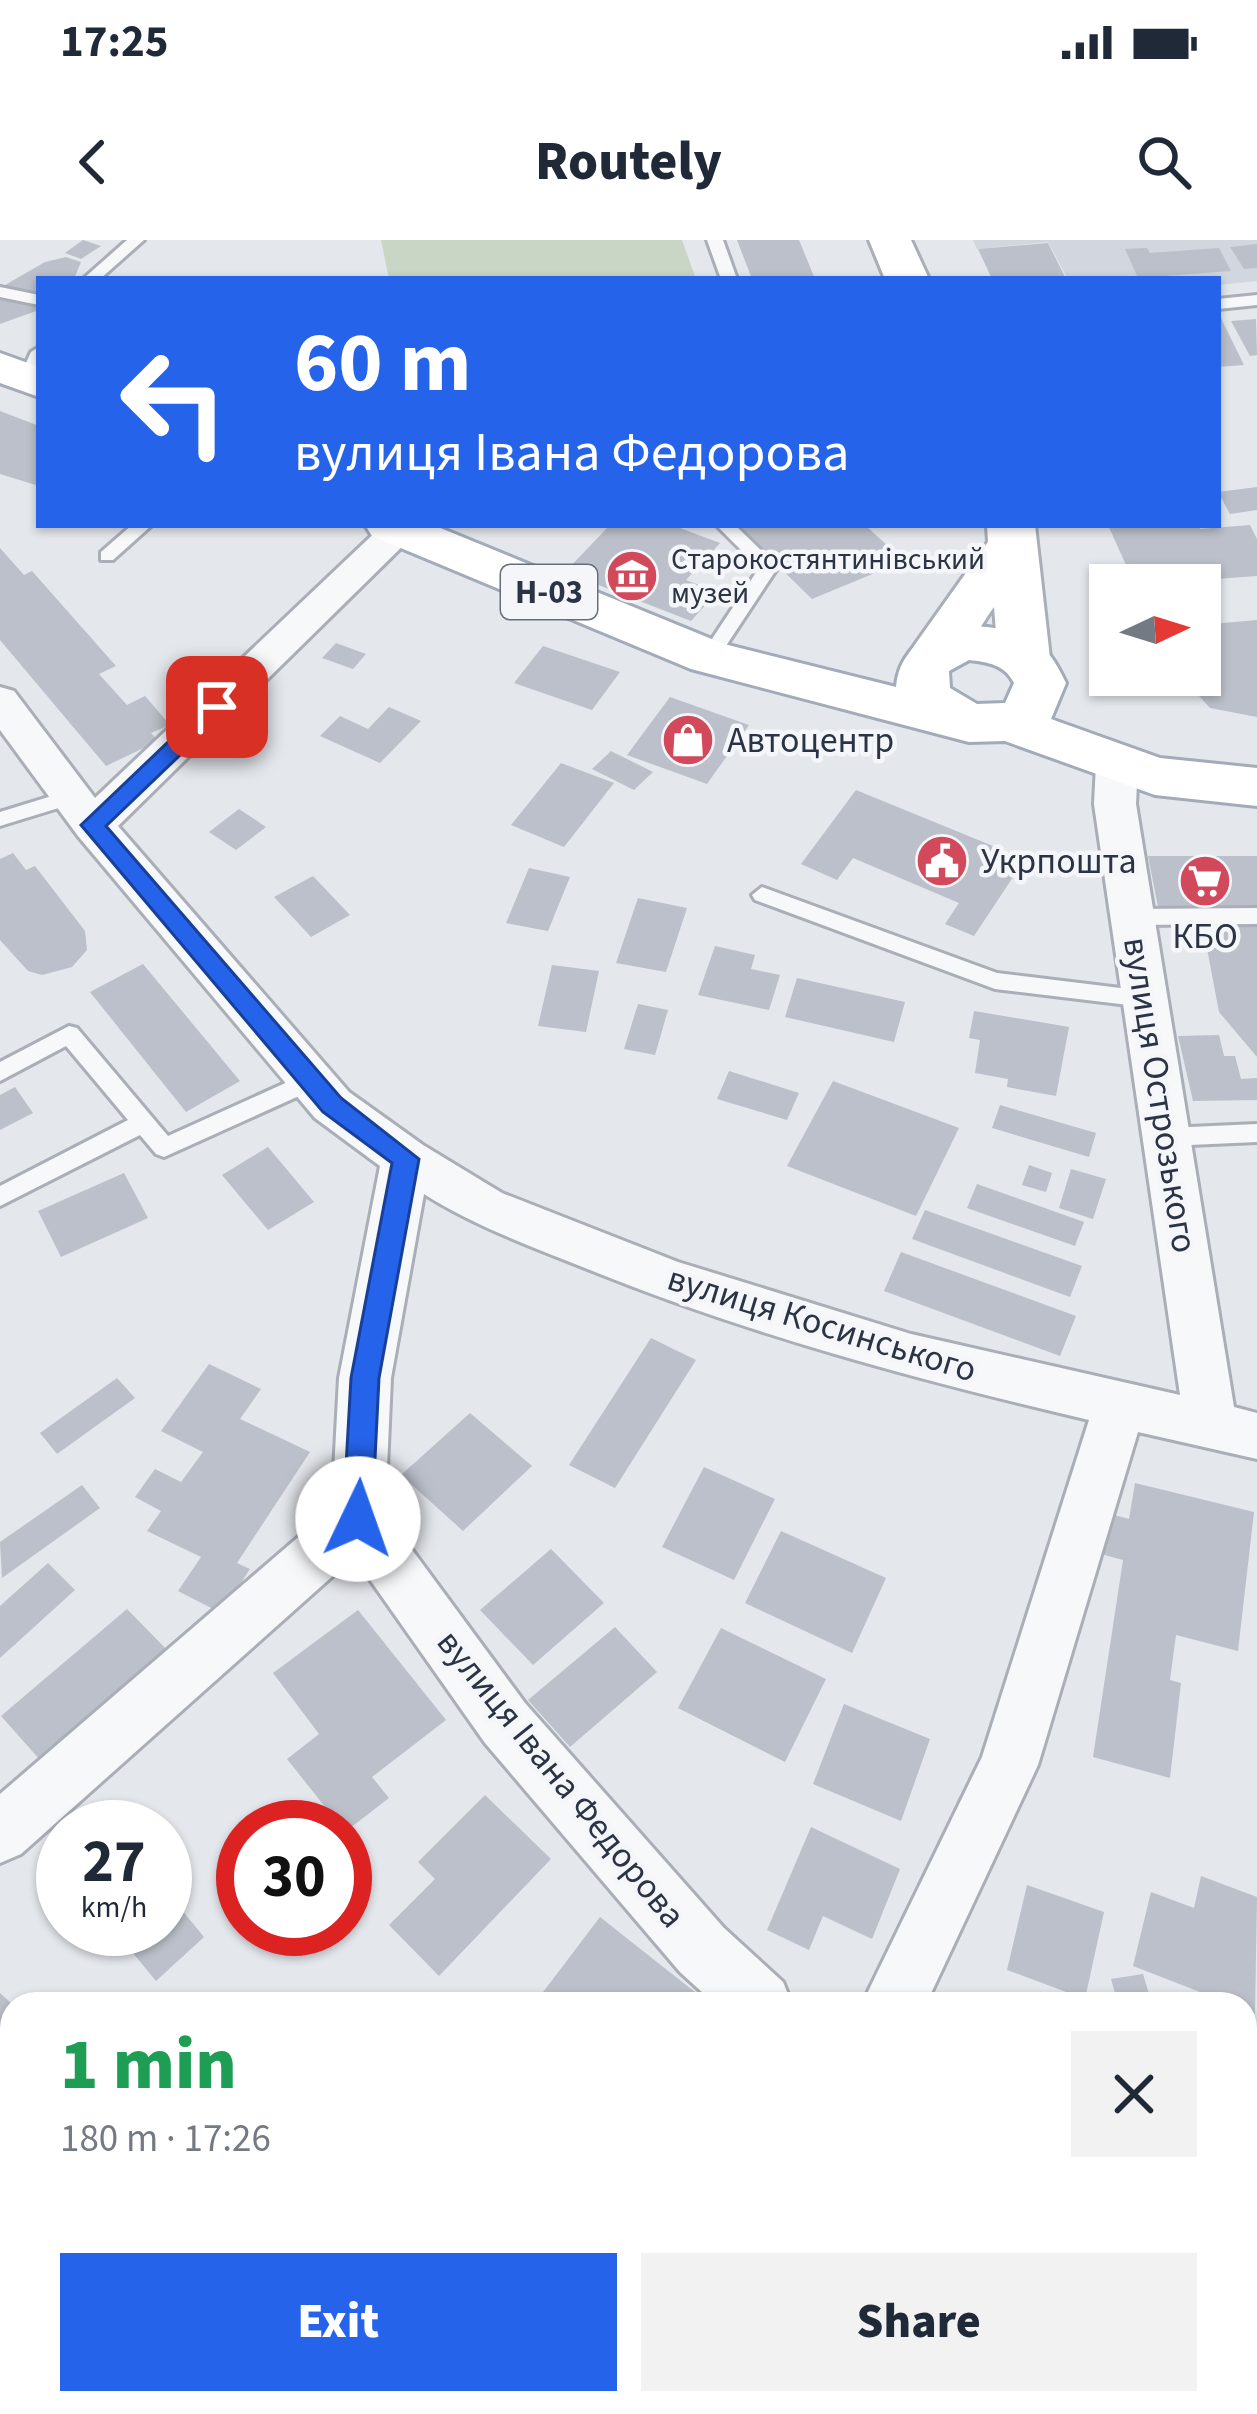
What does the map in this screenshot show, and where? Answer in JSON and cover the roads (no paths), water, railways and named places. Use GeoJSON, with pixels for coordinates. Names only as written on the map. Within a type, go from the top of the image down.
{"type":"FeatureCollection","features":[{"type":"Feature","properties":{"kind":"main road"},"geometry":{"type":"LineString","coordinates":[[890,240],[906,276]]}},
{"type":"Feature","properties":{"kind":"main road","name":"Н-03"},"geometry":{"type":"LineString","coordinates":[[397,528],[709,657],[987,723]]}},
{"type":"Feature","properties":{"kind":"main road"},"geometry":{"type":"LineString","coordinates":[[935,653],[1013,532]]}},
{"type":"Feature","properties":{"kind":"main road"},"geometry":{"type":"LineString","coordinates":[[987,723],[1022,716],[1040,695],[1030,664],[1013,532]]}},
{"type":"Feature","properties":{"kind":"main road","name":"Н-03"},"geometry":{"type":"LineString","coordinates":[[709,657],[819,663],[935,653],[970,643],[1008,649],[1030,664]]}},
{"type":"Feature","properties":{"kind":"main road","name":"Н-03"},"geometry":{"type":"LineString","coordinates":[[935,653],[925,663],[921,686],[937,709],[1155,776],[1257,787]]}},
{"type":"Feature","properties":{"kind":"main road"},"geometry":{"type":"LineString","coordinates":[[1030,664],[1117,764]]}},
{"type":"Feature","properties":{"kind":"street"},"geometry":{"type":"LineString","coordinates":[[82,811],[394,528]]}},
{"type":"Feature","properties":{"kind":"street"},"geometry":{"type":"LineString","coordinates":[[0,701],[82,811],[332,1105],[406,1159],[365,1378],[358,1519],[0,1833]]}},
{"type":"Feature","properties":{"kind":"street","name":"вулиця Острозького"},"geometry":{"type":"LineString","coordinates":[[1117,764],[1115,805],[1168,1137],[1234,1431]]}},
{"type":"Feature","properties":{"kind":"street","name":"вулиця Косинського"},"geometry":{"type":"LineString","coordinates":[[406,1159],[485,1207],[669,1280],[911,1355],[1234,1431]]}},
{"type":"Feature","properties":{"kind":"street"},"geometry":{"type":"LineString","coordinates":[[899,1992],[1009,1766],[1120,1403]]}},
{"type":"Feature","properties":{"kind":"street","name":"вулиця Івана Федорова"},"geometry":{"type":"LineString","coordinates":[[358,1519],[505,1723],[702,1950],[748,1992]]}},
{"type":"Feature","properties":{"kind":"lane"},"geometry":{"type":"LineString","coordinates":[[94,276],[136,240]]}},
{"type":"Feature","properties":{"kind":"lane"},"geometry":{"type":"LineString","coordinates":[[715,240],[728,276]]}},
{"type":"Feature","properties":{"kind":"lane"},"geometry":{"type":"LineString","coordinates":[[0,292],[36,299]]}},
{"type":"Feature","properties":{"kind":"lane"},"geometry":{"type":"LineString","coordinates":[[1221,304],[1257,300]]}},
{"type":"Feature","properties":{"kind":"lane"},"geometry":{"type":"LineString","coordinates":[[107,556],[140,528]]}},
{"type":"Feature","properties":{"kind":"lane"},"geometry":{"type":"LineString","coordinates":[[709,657],[770,567],[728,528]]}},
{"type":"Feature","properties":{"kind":"lane"},"geometry":{"type":"LineString","coordinates":[[0,819],[82,811]]}},
{"type":"Feature","properties":{"kind":"lane"},"geometry":{"type":"LineString","coordinates":[[762,895],[994,981],[1145,998]]}},
{"type":"Feature","properties":{"kind":"lane"},"geometry":{"type":"LineString","coordinates":[[1132,917],[1257,916]]}},
{"type":"Feature","properties":{"kind":"lane"},"geometry":{"type":"LineString","coordinates":[[0,1072],[69,1034],[164,1148],[311,1081]]}},
{"type":"Feature","properties":{"kind":"lane"},"geometry":{"type":"LineString","coordinates":[[0,1197],[143,1123]]}},
{"type":"Feature","properties":{"kind":"lane"},"geometry":{"type":"LineString","coordinates":[[1168,1137],[1257,1132]]}},
{"type":"Feature","properties":{"kind":"place","name":"Старокостянтинівський музей"},"geometry":{"type":"Point","coordinates":[632,576]}},
{"type":"Feature","properties":{"kind":"place","name":"Автоцентр"},"geometry":{"type":"Point","coordinates":[688,740]}},
{"type":"Feature","properties":{"kind":"place","name":"Укрпошта"},"geometry":{"type":"Point","coordinates":[942,861]}},
{"type":"Feature","properties":{"kind":"place","name":"КБО"},"geometry":{"type":"Point","coordinates":[1205,881]}}]}
